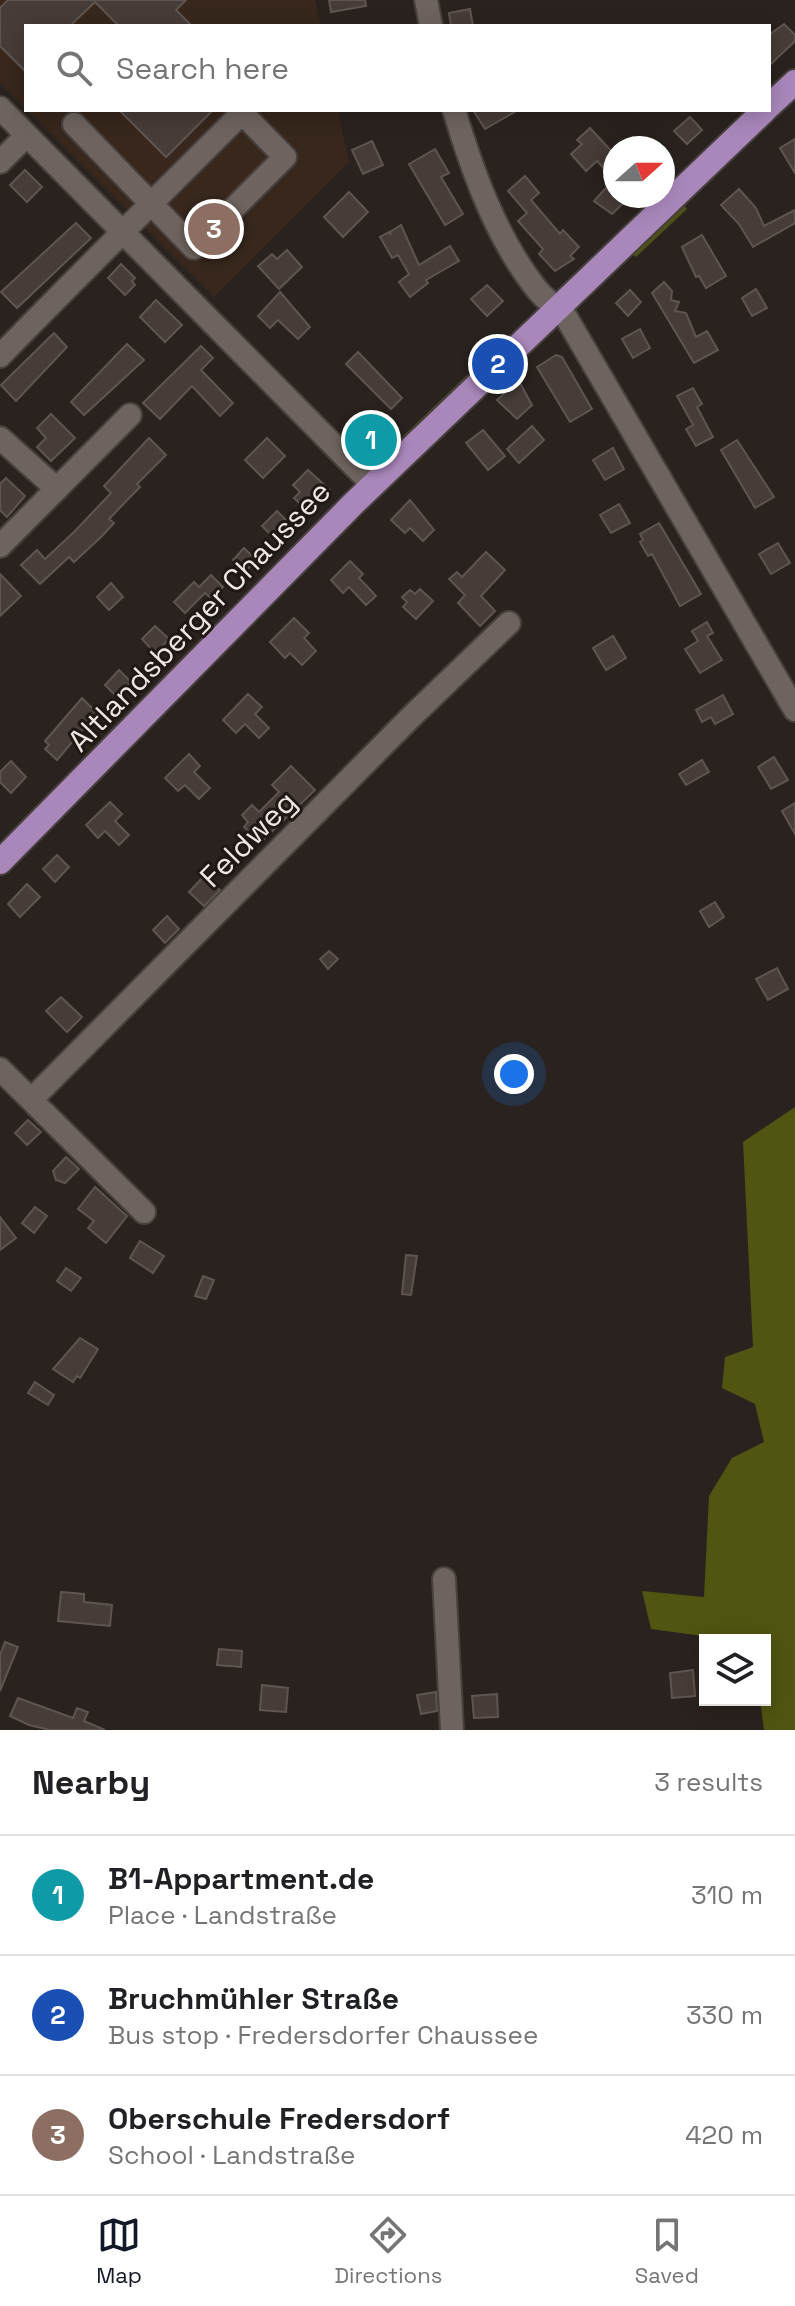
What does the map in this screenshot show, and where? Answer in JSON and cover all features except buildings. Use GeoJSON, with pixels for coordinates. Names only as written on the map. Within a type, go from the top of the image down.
{"type":"FeatureCollection","features":[{"type":"Feature","properties":{"kind":"main road","name":"Altlandsberger Chaussee"},"geometry":{"type":"LineString","coordinates":[[771,104],[795,82]]}},
{"type":"Feature","properties":{"kind":"main road","name":"Altlandsberger Chaussee"},"geometry":{"type":"LineString","coordinates":[[0,862],[444,415],[763,112]]}},
{"type":"Feature","properties":{"kind":"street"},"geometry":{"type":"LineString","coordinates":[[426,0],[431,24]]}},
{"type":"Feature","properties":{"kind":"street"},"geometry":{"type":"LineString","coordinates":[[0,108],[120,233],[373,485]]}},
{"type":"Feature","properties":{"kind":"street"},"geometry":{"type":"LineString","coordinates":[[455,112],[473,165],[505,239],[536,289],[557,308],[795,710]]}},
{"type":"Feature","properties":{"kind":"street"},"geometry":{"type":"LineString","coordinates":[[0,356],[120,233],[151,203],[242,113],[285,157],[194,248],[151,203],[74,124]]}},
{"type":"Feature","properties":{"kind":"street"},"geometry":{"type":"LineString","coordinates":[[0,162],[26,136]]}},
{"type":"Feature","properties":{"kind":"street"},"geometry":{"type":"LineString","coordinates":[[0,546],[130,415]]}},
{"type":"Feature","properties":{"kind":"street"},"geometry":{"type":"LineString","coordinates":[[0,438],[57,489]]}},
{"type":"Feature","properties":{"kind":"street","name":"Feldweg"},"geometry":{"type":"LineString","coordinates":[[32,1099],[410,718],[509,623]]}},
{"type":"Feature","properties":{"kind":"street"},"geometry":{"type":"LineString","coordinates":[[0,1069],[144,1212]]}},
{"type":"Feature","properties":{"kind":"street"},"geometry":{"type":"LineString","coordinates":[[444,1579],[452,1730]]}},
{"type":"Feature","properties":{"kind":"shaded area"},"geometry":{"type":"Polygon","coordinates":[[[0,0],[315,0],[321,24],[24,24],[24,107],[0,83],[0,0]]]}},
{"type":"Feature","properties":{"kind":"shaded area"},"geometry":{"type":"Polygon","coordinates":[[[29,112],[338,112],[349,162],[214,297],[29,112]]]}},
{"type":"Feature","properties":{"kind":"green space"},"geometry":{"type":"Polygon","coordinates":[[[683,204],[687,209],[636,257],[632,254],[683,204]]]}},
{"type":"Feature","properties":{"kind":"green space"},"geometry":{"type":"Polygon","coordinates":[[[467,375],[469,377],[388,458],[396,443],[467,375]]]}},
{"type":"Feature","properties":{"kind":"green space"},"geometry":{"type":"Polygon","coordinates":[[[795,1107],[795,1730],[764,1730],[761,1706],[771,1706],[771,1634],[699,1636],[651,1629],[642,1591],[704,1597],[709,1496],[732,1458],[764,1442],[755,1404],[722,1388],[725,1357],[753,1347],[743,1142],[795,1107]]]}},
{"type":"Feature","properties":{"kind":"place","name":"Oberschule Fredersdorf"},"geometry":{"type":"Point","coordinates":[214,229]}},
{"type":"Feature","properties":{"kind":"place","name":"Bruchmühler Straße"},"geometry":{"type":"Point","coordinates":[498,364]}},
{"type":"Feature","properties":{"kind":"place","name":"B1-Appartment.de"},"geometry":{"type":"Point","coordinates":[371,440]}}]}
